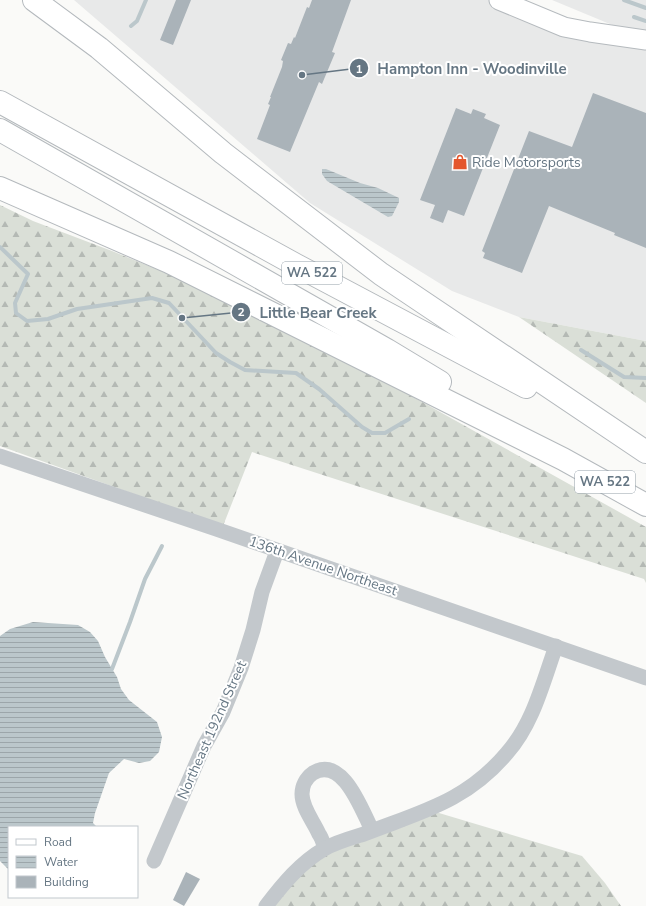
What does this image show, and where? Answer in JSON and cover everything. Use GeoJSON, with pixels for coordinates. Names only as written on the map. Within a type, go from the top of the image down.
{"type":"FeatureCollection","features":[{"type":"Feature","properties":{"kind":"highway"},"geometry":{"type":"LineString","coordinates":[[26,0],[52,14]]}},
{"type":"Feature","properties":{"kind":"highway"},"geometry":{"type":"LineString","coordinates":[[34,0],[99,48],[223,153],[381,274],[626,440]]}},
{"type":"Feature","properties":{"kind":"highway","name":"WA 522"},"geometry":{"type":"LineString","coordinates":[[0,102],[296,265],[646,452]]}},
{"type":"Feature","properties":{"kind":"highway","name":"WA 522"},"geometry":{"type":"LineString","coordinates":[[0,130],[387,350],[563,459],[646,505]]}},
{"type":"Feature","properties":{"kind":"highway"},"geometry":{"type":"LineString","coordinates":[[0,188],[169,262],[563,459]]}},
{"type":"Feature","properties":{"kind":"main road"},"geometry":{"type":"LineString","coordinates":[[499,0],[564,27],[646,40]]}},
{"type":"Feature","properties":{"kind":"street","name":"136th Avenue Northeast"},"geometry":{"type":"LineString","coordinates":[[0,456],[646,678]]}},
{"type":"Feature","properties":{"kind":"street","name":"Northeast 192nd Street"},"geometry":{"type":"LineString","coordinates":[[154,861],[204,746],[223,712],[241,668],[253,630],[262,592],[277,551]]}},
{"type":"Feature","properties":{"kind":"street"},"geometry":{"type":"LineString","coordinates":[[266,906],[287,880],[301,866],[325,848],[429,810],[458,796],[486,775],[508,753],[523,730],[534,706],[556,646]]}},
{"type":"Feature","properties":{"kind":"street"},"geometry":{"type":"LineString","coordinates":[[325,848],[320,834],[304,805],[302,794],[303,785],[308,778],[321,770],[330,770],[340,775],[348,784],[372,830]]}},
{"type":"Feature","properties":{"kind":"shaded area"},"geometry":{"type":"Polygon","coordinates":[[[74,0],[504,0],[564,27],[646,40],[646,341],[519,317],[452,291],[310,203],[74,0]]]}},
{"type":"Feature","properties":{"kind":"shaded area"},"geometry":{"type":"Polygon","coordinates":[[[552,0],[646,0],[646,39],[552,0]]]}},
{"type":"Feature","properties":{"kind":"green space"},"geometry":{"type":"Polygon","coordinates":[[[0,205],[33,221],[210,291],[302,335],[646,527],[646,583],[644,579],[252,452],[223,526],[0,446],[0,205]]]}},
{"type":"Feature","properties":{"kind":"green space"},"geometry":{"type":"Polygon","coordinates":[[[519,317],[646,341],[646,403],[519,317]]]}},
{"type":"Feature","properties":{"kind":"green space"},"geometry":{"type":"Polygon","coordinates":[[[429,810],[582,856],[605,883],[621,906],[266,906],[306,861],[429,810]]]}},
{"type":"Feature","properties":{"kind":"water"},"geometry":{"type":"Polygon","coordinates":[[[322,169],[326,169],[360,183],[378,188],[399,198],[399,202],[392,216],[388,217],[327,181],[322,174],[322,169]]]}},
{"type":"Feature","properties":{"kind":"water"},"geometry":{"type":"Polygon","coordinates":[[[33,622],[78,625],[90,632],[98,641],[105,657],[117,677],[121,689],[129,700],[157,722],[162,737],[159,752],[150,761],[139,763],[124,759],[109,773],[95,813],[93,823],[96,826],[8,826],[8,869],[0,861],[0,636],[10,629],[33,622]]]}},
{"type":"Feature","properties":{"kind":"building"},"geometry":{"type":"Polygon","coordinates":[[[176,0],[191,0],[173,45],[160,40],[176,0]]]}},
{"type":"Feature","properties":{"kind":"building"},"geometry":{"type":"Polygon","coordinates":[[[312,0],[351,0],[332,52],[335,53],[322,84],[319,82],[290,152],[257,139],[270,105],[268,104],[270,97],[282,67],[283,61],[281,60],[288,43],[291,44],[294,37],[295,38],[307,7],[309,8],[312,0]]]}},
{"type":"Feature","properties":{"kind":"building"},"geometry":{"type":"Polygon","coordinates":[[[593,93],[646,113],[646,248],[614,235],[615,233],[549,206],[522,273],[483,258],[485,253],[482,251],[529,131],[572,147],[593,93]]]}},
{"type":"Feature","properties":{"kind":"building"},"geometry":{"type":"Polygon","coordinates":[[[456,108],[471,114],[473,109],[486,114],[484,118],[500,125],[464,216],[448,210],[443,223],[430,218],[435,205],[420,200],[456,108]]]}},
{"type":"Feature","properties":{"kind":"building"},"geometry":{"type":"Polygon","coordinates":[[[186,872],[200,879],[184,906],[173,900],[186,872]]]}},
{"type":"Feature","properties":{"kind":"waterway"},"geometry":{"type":"LineString","coordinates":[[131,26],[137,21],[146,0]]}},
{"type":"Feature","properties":{"kind":"waterway"},"geometry":{"type":"LineString","coordinates":[[624,0],[646,8]]}},
{"type":"Feature","properties":{"kind":"waterway"},"geometry":{"type":"LineString","coordinates":[[634,17],[646,21]]}},
{"type":"Feature","properties":{"kind":"waterway"},"geometry":{"type":"LineString","coordinates":[[0,247],[28,274],[15,303],[16,313],[27,321],[48,319],[77,309],[152,298],[169,303],[216,353],[230,362],[245,370],[296,373],[319,389],[362,427],[372,433],[385,433],[409,419]]}},
{"type":"Feature","properties":{"kind":"waterway"},"geometry":{"type":"LineString","coordinates":[[581,350],[624,377],[646,378]]}},
{"type":"Feature","properties":{"kind":"waterway"},"geometry":{"type":"LineString","coordinates":[[112,669],[145,579],[162,546]]}},
{"type":"Feature","properties":{"kind":"place","name":"Hampton Inn - Woodinville"},"geometry":{"type":"Point","coordinates":[302,75]}},
{"type":"Feature","properties":{"kind":"place","name":"Ride Motorsports"},"geometry":{"type":"Point","coordinates":[460,162]}},
{"type":"Feature","properties":{"kind":"place","name":"Little Bear Creek"},"geometry":{"type":"Point","coordinates":[182,318]}}]}
